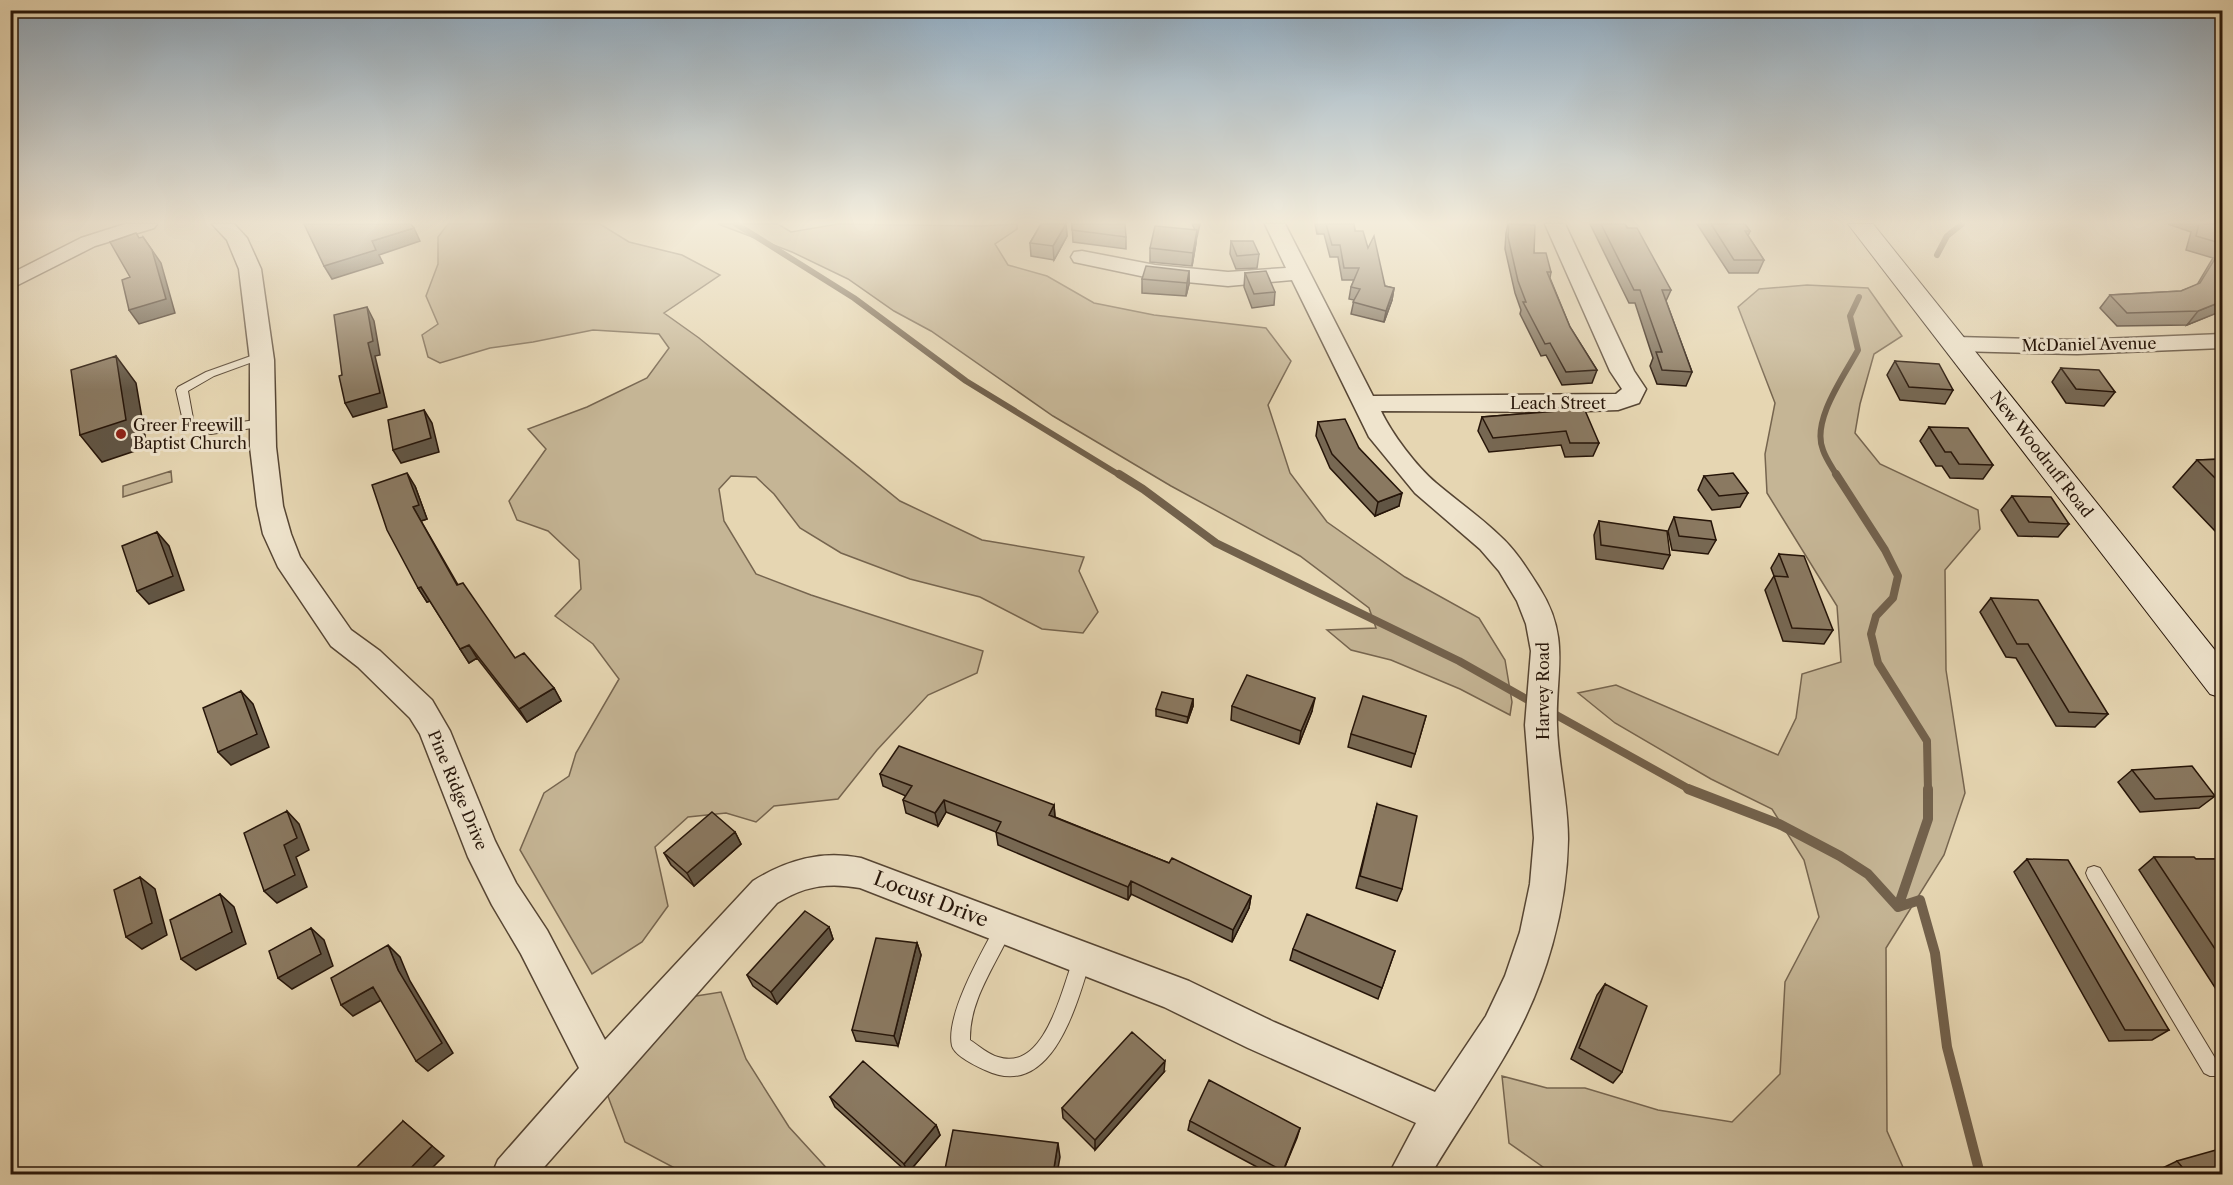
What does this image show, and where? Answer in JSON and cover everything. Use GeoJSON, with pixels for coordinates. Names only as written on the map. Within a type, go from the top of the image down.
{"type":"FeatureCollection","features":[{"type":"Feature","properties":{"kind":"main road","name":"New Woodruff Road"},"geometry":{"type":"LineString","coordinates":[[1904,279],[2223,684]]}},
{"type":"Feature","properties":{"kind":"street","name":"Pine Ridge Drive"},"geometry":{"type":"LineString","coordinates":[[251,279],[261,355],[263,447],[270,506],[277,534],[288,560],[341,639],[405,691],[426,716],[434,730],[480,846],[504,894],[534,942],[600,1072]]}},
{"type":"Feature","properties":{"kind":"street","name":"Harvey Road"},"geometry":{"type":"LineString","coordinates":[[1304,279],[1378,431],[1402,463],[1449,510],[1490,542],[1518,575],[1541,624],[1546,651],[1541,725],[1551,838],[1547,884],[1538,932],[1522,981],[1499,1029],[1443,1114],[1409,1174]]}},
{"type":"Feature","properties":{"kind":"street","name":"Leach Street"},"geometry":{"type":"LineString","coordinates":[[1364,404],[1429,402],[1557,404],[1618,402],[1630,398],[1634,389],[1632,384],[1622,371],[1580,279]]}},
{"type":"Feature","properties":{"kind":"street","name":"McDaniel Avenue"},"geometry":{"type":"LineString","coordinates":[[1956,344],[2077,347],[2223,340]]}},
{"type":"Feature","properties":{"kind":"street","name":"Locust Drive"},"geometry":{"type":"LineString","coordinates":[[512,1174],[600,1072],[765,892],[783,880],[802,872],[822,868],[842,868],[861,873],[1176,994],[1262,1035],[1443,1114]]}},
{"type":"Feature","properties":{"kind":"lane"},"geometry":{"type":"LineString","coordinates":[[261,355],[210,374],[182,390],[189,427],[211,430],[263,423]]}},
{"type":"Feature","properties":{"kind":"lane"},"geometry":{"type":"LineString","coordinates":[[2094,873],[2210,1067],[2223,1067]]}},
{"type":"Feature","properties":{"kind":"lane"},"geometry":{"type":"LineString","coordinates":[[1004,928],[968,1003],[959,1032],[961,1045],[998,1066],[1015,1067],[1031,1063],[1041,1053],[1069,1000],[1082,958]]}},
{"type":"Feature","properties":{"kind":"shaded area"},"geometry":{"type":"Polygon","coordinates":[[[432,279],[714,279],[664,313],[699,338],[900,501],[982,540],[1084,557],[1079,571],[1098,612],[1083,633],[1042,629],[980,597],[910,579],[841,553],[800,528],[774,494],[756,477],[731,476],[719,489],[724,521],[756,574],[811,595],[983,651],[977,673],[928,695],[877,750],[838,799],[774,806],[756,822],[726,813],[688,817],[655,847],[668,906],[642,942],[592,974],[520,850],[544,793],[569,776],[576,753],[619,679],[593,644],[555,616],[581,589],[579,560],[548,531],[517,520],[509,501],[546,449],[528,429],[587,407],[647,378],[669,348],[659,334],[593,330],[490,348],[440,363],[428,357],[422,335],[438,324],[426,296],[432,279]]]}},
{"type":"Feature","properties":{"kind":"shaded area"},"geometry":{"type":"Polygon","coordinates":[[[848,279],[1053,279],[1094,303],[1154,315],[1266,328],[1291,361],[1268,405],[1290,473],[1327,522],[1405,577],[1479,618],[1505,660],[1512,702],[1510,715],[1460,689],[1391,660],[1351,650],[1327,630],[1376,628],[1369,608],[1300,556],[1171,486],[1053,416],[931,331],[894,311],[848,279]]]}},
{"type":"Feature","properties":{"kind":"shaded area"},"geometry":{"type":"Polygon","coordinates":[[[1807,285],[1868,288],[1902,336],[1874,354],[1860,404],[1855,433],[1880,464],[1978,510],[1980,529],[1945,570],[1946,670],[1965,793],[1944,855],[1886,948],[1887,1131],[1906,1174],[1553,1174],[1509,1143],[1502,1076],[1547,1088],[1585,1088],[1658,1110],[1732,1122],[1780,1074],[1785,982],[1819,917],[1804,860],[1772,809],[1711,779],[1615,723],[1578,693],[1616,685],[1778,755],[1796,718],[1802,674],[1841,662],[1837,606],[1767,493],[1765,454],[1775,403],[1738,307],[1759,289],[1807,285]]]}},
{"type":"Feature","properties":{"kind":"shaded area"},"geometry":{"type":"Polygon","coordinates":[[[171,471],[172,482],[123,497],[123,486],[171,471]]]}},
{"type":"Feature","properties":{"kind":"shaded area"},"geometry":{"type":"Polygon","coordinates":[[[721,992],[746,1059],[789,1127],[832,1174],[686,1174],[625,1142],[606,1091],[690,997],[721,992]]]}},
{"type":"Feature","properties":{"kind":"building"},"geometry":{"type":"Polygon","coordinates":[[[160,279],[166,299],[129,310],[122,280],[160,279]]]}},
{"type":"Feature","properties":{"kind":"building"},"geometry":{"type":"Polygon","coordinates":[[[1145,279],[1188,279],[1187,283],[1145,279]]]}},
{"type":"Feature","properties":{"kind":"building"},"geometry":{"type":"Polygon","coordinates":[[[1248,279],[1270,279],[1275,292],[1254,294],[1248,279]]]}},
{"type":"Feature","properties":{"kind":"building"},"geometry":{"type":"Polygon","coordinates":[[[1354,279],[1384,279],[1385,286],[1394,288],[1386,311],[1353,302],[1360,289],[1351,287],[1354,279]]]}},
{"type":"Feature","properties":{"kind":"building"},"geometry":{"type":"Polygon","coordinates":[[[1550,279],[1570,327],[1597,370],[1566,372],[1550,343],[1545,344],[1523,302],[1526,302],[1518,281],[1550,279]]]}},
{"type":"Feature","properties":{"kind":"building"},"geometry":{"type":"Polygon","coordinates":[[[1629,279],[1665,279],[1671,290],[1662,290],[1692,372],[1662,370],[1656,352],[1662,352],[1640,290],[1634,290],[1629,279]]]}},
{"type":"Feature","properties":{"kind":"building"},"geometry":{"type":"Polygon","coordinates":[[[2202,279],[2223,279],[2223,301],[2198,311],[2127,313],[2110,295],[2181,291],[2200,283],[2202,279]]]}},
{"type":"Feature","properties":{"kind":"building"},"geometry":{"type":"Polygon","coordinates":[[[367,307],[373,341],[368,343],[380,393],[345,403],[339,376],[342,375],[334,315],[367,307]]]}},
{"type":"Feature","properties":{"kind":"building"},"geometry":{"type":"Polygon","coordinates":[[[116,356],[126,420],[80,435],[71,370],[116,356]]]}},
{"type":"Feature","properties":{"kind":"building"},"geometry":{"type":"Polygon","coordinates":[[[1895,361],[1939,364],[1953,390],[1909,387],[1895,361]]]}},
{"type":"Feature","properties":{"kind":"building"},"geometry":{"type":"Polygon","coordinates":[[[2061,368],[2099,370],[2115,392],[2076,389],[2061,368]]]}},
{"type":"Feature","properties":{"kind":"building"},"geometry":{"type":"Polygon","coordinates":[[[1556,408],[1584,408],[1599,443],[1570,443],[1566,431],[1493,438],[1482,417],[1557,411],[1556,408]]]}},
{"type":"Feature","properties":{"kind":"building"},"geometry":{"type":"Polygon","coordinates":[[[424,410],[431,438],[393,450],[388,420],[424,410]]]}},
{"type":"Feature","properties":{"kind":"building"},"geometry":{"type":"Polygon","coordinates":[[[1345,419],[1359,448],[1402,493],[1378,502],[1332,454],[1318,422],[1345,419]]]}},
{"type":"Feature","properties":{"kind":"building"},"geometry":{"type":"Polygon","coordinates":[[[1929,427],[1968,428],[1993,465],[1959,464],[1951,452],[1945,452],[1929,427]]]}},
{"type":"Feature","properties":{"kind":"building"},"geometry":{"type":"Polygon","coordinates":[[[2223,459],[2223,486],[2197,460],[2223,459]]]}},
{"type":"Feature","properties":{"kind":"building"},"geometry":{"type":"Polygon","coordinates":[[[407,473],[419,505],[413,507],[457,585],[463,583],[515,658],[524,653],[554,688],[519,709],[469,645],[460,649],[421,587],[418,588],[387,530],[372,485],[407,473]]]}},
{"type":"Feature","properties":{"kind":"building"},"geometry":{"type":"Polygon","coordinates":[[[1733,473],[1748,493],[1719,496],[1704,476],[1733,473]]]}},
{"type":"Feature","properties":{"kind":"building"},"geometry":{"type":"Polygon","coordinates":[[[2012,496],[2051,497],[2069,524],[2029,522],[2012,496]]]}},
{"type":"Feature","properties":{"kind":"building"},"geometry":{"type":"Polygon","coordinates":[[[1674,517],[1711,521],[1716,540],[1679,536],[1674,517]]]}},
{"type":"Feature","properties":{"kind":"building"},"geometry":{"type":"Polygon","coordinates":[[[1599,521],[1667,531],[1670,555],[1601,545],[1599,521]]]}},
{"type":"Feature","properties":{"kind":"building"},"geometry":{"type":"Polygon","coordinates":[[[157,532],[173,576],[137,591],[122,546],[157,532]]]}},
{"type":"Feature","properties":{"kind":"building"},"geometry":{"type":"Polygon","coordinates":[[[1779,554],[1804,556],[1833,630],[1792,628],[1774,576],[1788,577],[1779,554]]]}},
{"type":"Feature","properties":{"kind":"building"},"geometry":{"type":"Polygon","coordinates":[[[1991,598],[2038,600],[2108,714],[2069,712],[2028,644],[2017,644],[1991,598]]]}},
{"type":"Feature","properties":{"kind":"building"},"geometry":{"type":"Polygon","coordinates":[[[1247,675],[1315,698],[1301,731],[1232,706],[1247,675]]]}},
{"type":"Feature","properties":{"kind":"building"},"geometry":{"type":"Polygon","coordinates":[[[241,691],[257,734],[218,752],[203,708],[241,691]]]}},
{"type":"Feature","properties":{"kind":"building"},"geometry":{"type":"Polygon","coordinates":[[[1162,692],[1193,699],[1188,717],[1156,709],[1162,692]]]}},
{"type":"Feature","properties":{"kind":"building"},"geometry":{"type":"Polygon","coordinates":[[[1363,696],[1426,716],[1415,754],[1351,734],[1363,696]]]}},
{"type":"Feature","properties":{"kind":"building"},"geometry":{"type":"Polygon","coordinates":[[[899,746],[1054,805],[1049,815],[1169,863],[1172,858],[1251,896],[1233,930],[1131,881],[1128,887],[996,832],[1001,822],[944,800],[935,813],[903,800],[912,786],[880,774],[899,746]]]}},
{"type":"Feature","properties":{"kind":"building"},"geometry":{"type":"Polygon","coordinates":[[[2192,766],[2215,796],[2155,799],[2132,770],[2192,766]]]}},
{"type":"Feature","properties":{"kind":"building"},"geometry":{"type":"Polygon","coordinates":[[[1377,804],[1417,816],[1402,889],[1360,876],[1377,804]]]}},
{"type":"Feature","properties":{"kind":"building"},"geometry":{"type":"Polygon","coordinates":[[[287,811],[297,838],[284,845],[295,875],[264,891],[244,833],[287,811]]]}},
{"type":"Feature","properties":{"kind":"building"},"geometry":{"type":"Polygon","coordinates":[[[712,812],[735,832],[687,873],[664,853],[712,812]]]}},
{"type":"Feature","properties":{"kind":"building"},"geometry":{"type":"Polygon","coordinates":[[[2154,857],[2223,859],[2223,961],[2154,857]]]}},
{"type":"Feature","properties":{"kind":"building"},"geometry":{"type":"Polygon","coordinates":[[[2027,859],[2068,860],[2169,1030],[2125,1030],[2027,859]]]}},
{"type":"Feature","properties":{"kind":"building"},"geometry":{"type":"Polygon","coordinates":[[[140,877],[152,923],[126,937],[114,890],[140,877]]]}},
{"type":"Feature","properties":{"kind":"building"},"geometry":{"type":"Polygon","coordinates":[[[220,894],[232,932],[181,959],[170,920],[220,894]]]}},
{"type":"Feature","properties":{"kind":"building"},"geometry":{"type":"Polygon","coordinates":[[[805,911],[829,927],[771,992],[747,975],[805,911]]]}},
{"type":"Feature","properties":{"kind":"building"},"geometry":{"type":"Polygon","coordinates":[[[1307,914],[1395,951],[1382,988],[1293,949],[1307,914]]]}},
{"type":"Feature","properties":{"kind":"building"},"geometry":{"type":"Polygon","coordinates":[[[311,928],[321,954],[278,978],[269,951],[311,928]]]}},
{"type":"Feature","properties":{"kind":"building"},"geometry":{"type":"Polygon","coordinates":[[[876,938],[917,943],[894,1036],[852,1030],[876,938]]]}},
{"type":"Feature","properties":{"kind":"building"},"geometry":{"type":"Polygon","coordinates":[[[388,945],[398,970],[442,1043],[416,1061],[373,987],[341,1005],[331,978],[388,945]]]}},
{"type":"Feature","properties":{"kind":"building"},"geometry":{"type":"Polygon","coordinates":[[[1605,984],[1647,1006],[1622,1072],[1579,1048],[1605,984]]]}},
{"type":"Feature","properties":{"kind":"building"},"geometry":{"type":"Polygon","coordinates":[[[1132,1032],[1165,1061],[1095,1140],[1062,1108],[1132,1032]]]}},
{"type":"Feature","properties":{"kind":"building"},"geometry":{"type":"Polygon","coordinates":[[[863,1061],[936,1125],[904,1164],[830,1097],[863,1061]]]}},
{"type":"Feature","properties":{"kind":"building"},"geometry":{"type":"Polygon","coordinates":[[[1209,1080],[1300,1128],[1283,1171],[1190,1121],[1209,1080]]]}},
{"type":"Feature","properties":{"kind":"building"},"geometry":{"type":"Polygon","coordinates":[[[403,1121],[432,1146],[405,1174],[350,1174],[403,1121]]]}},
{"type":"Feature","properties":{"kind":"building"},"geometry":{"type":"Polygon","coordinates":[[[953,1130],[1058,1143],[1053,1174],[944,1174],[953,1130]]]}},
{"type":"Feature","properties":{"kind":"building"},"geometry":{"type":"Polygon","coordinates":[[[2223,1148],[2223,1174],[2188,1174],[2177,1161],[2223,1148]]]}},
{"type":"Feature","properties":{"kind":"building"},"geometry":{"type":"Polygon","coordinates":[[[1522,1169],[1530,1174],[1520,1174],[1522,1169]]]}},
{"type":"Feature","properties":{"kind":"waterway"},"geometry":{"type":"LineString","coordinates":[[824,279],[854,298],[966,381],[1121,476]]}},
{"type":"Feature","properties":{"kind":"waterway"},"geometry":{"type":"LineString","coordinates":[[1837,476],[1823,450],[1820,438],[1821,426],[1831,399],[1858,350],[1850,316],[1859,297]]}},
{"type":"Feature","properties":{"kind":"waterway"},"geometry":{"type":"LineString","coordinates":[[1119,474],[1216,543],[1459,661],[1535,704]]}},
{"type":"Feature","properties":{"kind":"waterway"},"geometry":{"type":"LineString","coordinates":[[1836,474],[1885,550],[1898,576],[1893,598],[1876,616],[1871,634],[1878,663],[1927,741],[1928,790]]}},
{"type":"Feature","properties":{"kind":"waterway"},"geometry":{"type":"LineString","coordinates":[[1549,711],[1691,790]]}},
{"type":"Feature","properties":{"kind":"waterway"},"geometry":{"type":"LineString","coordinates":[[1688,789],[1779,824],[1840,856],[1868,874],[1898,907]]}},
{"type":"Feature","properties":{"kind":"waterway"},"geometry":{"type":"LineString","coordinates":[[1898,907],[1928,819],[1928,790]]}},
{"type":"Feature","properties":{"kind":"waterway"},"geometry":{"type":"LineString","coordinates":[[1898,907],[1920,900],[1935,953],[1947,1047],[1980,1174]]}},
{"type":"Feature","properties":{"kind":"place","name":"Greer Freewill Baptist Church"},"geometry":{"type":"Point","coordinates":[121,434]}}]}
